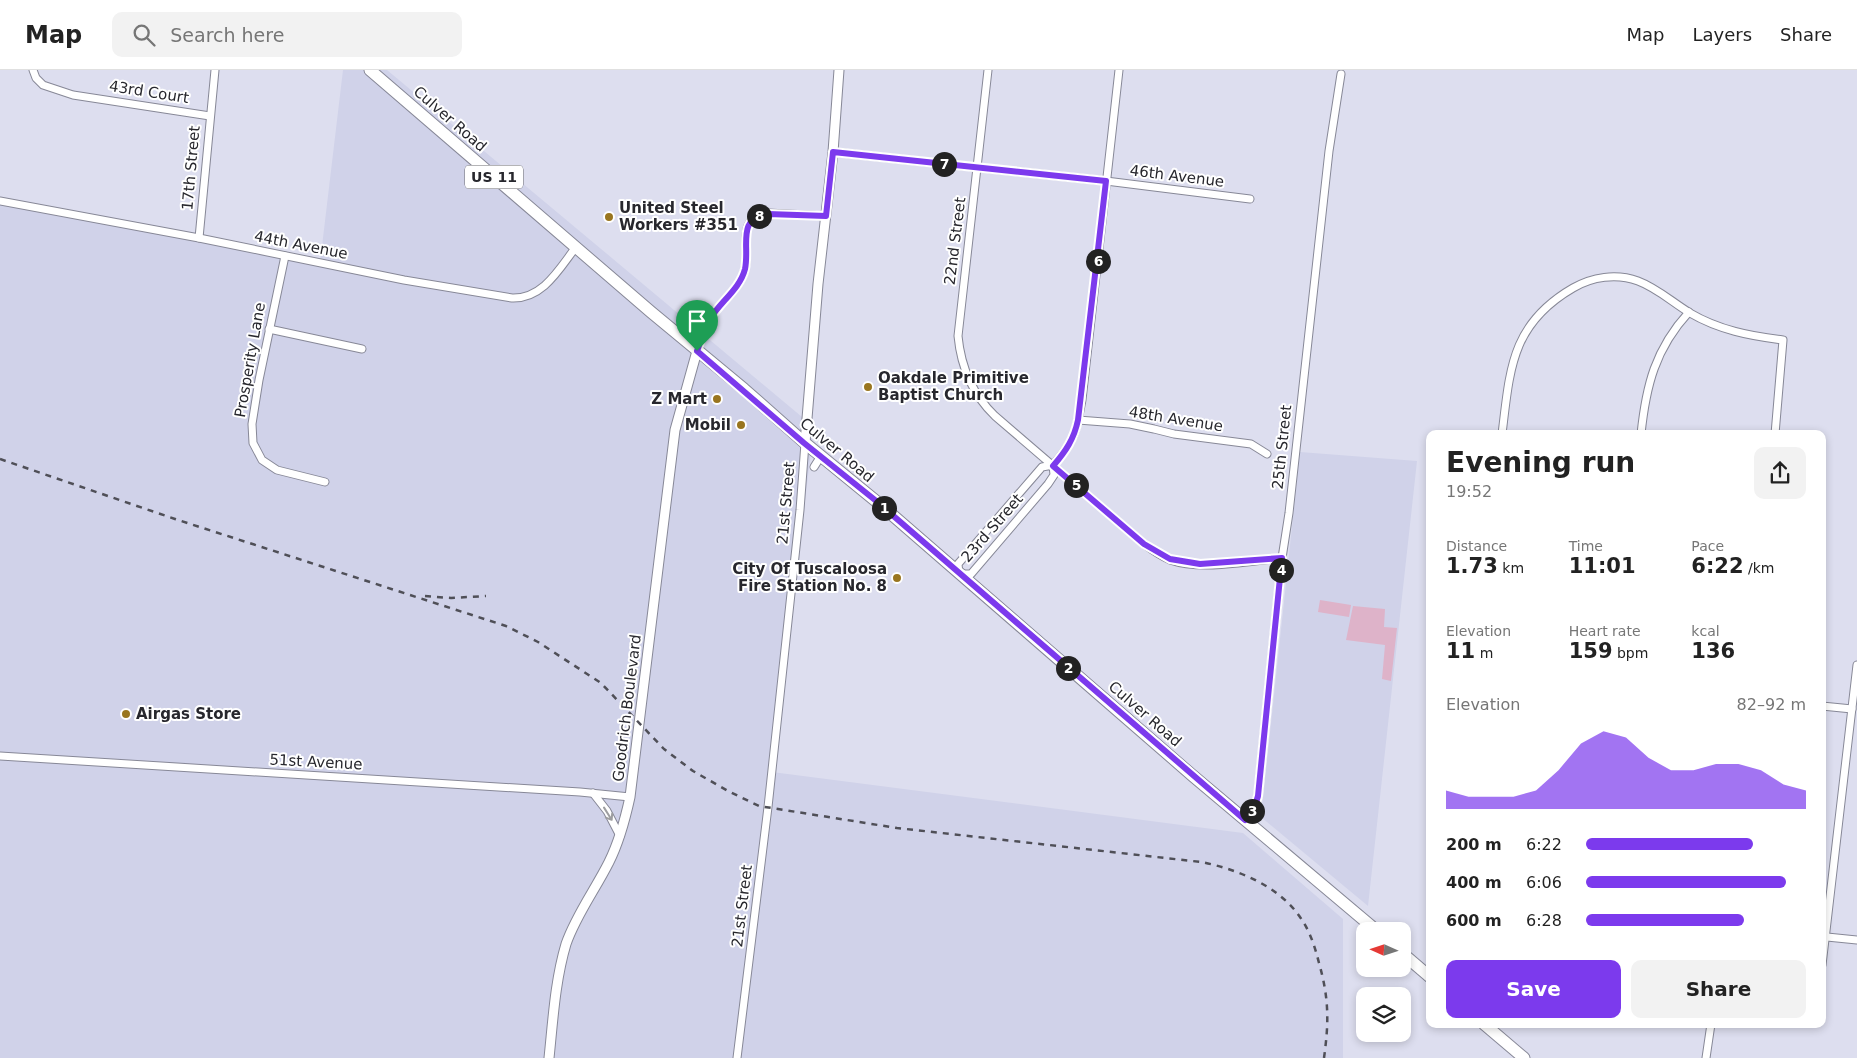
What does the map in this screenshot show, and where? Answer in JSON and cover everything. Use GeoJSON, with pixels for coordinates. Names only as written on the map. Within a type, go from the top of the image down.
{"type":"FeatureCollection","features":[{"type":"Feature","properties":{"kind":"main road","name":"Culver Road"},"geometry":{"type":"LineString","coordinates":[[370,70],[1366,922]]}},
{"type":"Feature","properties":{"kind":"main road"},"geometry":{"type":"LineString","coordinates":[[1411,961],[1426,974]]}},
{"type":"Feature","properties":{"kind":"main road"},"geometry":{"type":"LineString","coordinates":[[1489,1028],[1524,1058]]}},
{"type":"Feature","properties":{"kind":"street","name":"43rd Court"},"geometry":{"type":"LineString","coordinates":[[32,70],[36,78],[43,85],[72,95],[210,116]]}},
{"type":"Feature","properties":{"kind":"street","name":"17th Street"},"geometry":{"type":"LineString","coordinates":[[199,238],[215,70]]}},
{"type":"Feature","properties":{"kind":"street"},"geometry":{"type":"LineString","coordinates":[[834,70],[839,70]]}},
{"type":"Feature","properties":{"kind":"street","name":"21st Street"},"geometry":{"type":"LineString","coordinates":[[737,1058],[768,807],[800,510],[818,284],[833,152],[839,70]]}},
{"type":"Feature","properties":{"kind":"street","name":"22nd Street"},"geometry":{"type":"LineString","coordinates":[[988,70],[958,336],[963,366],[971,384],[987,409],[1144,544],[1170,559],[1200,564],[1282,558]]}},
{"type":"Feature","properties":{"kind":"street","name":"23rd Street"},"geometry":{"type":"LineString","coordinates":[[1053,466],[1054,475],[1048,484],[971,574],[959,574],[958,564],[1030,480],[1042,467],[1053,466],[1073,439],[1078,420],[1119,70]]}},
{"type":"Feature","properties":{"kind":"street","name":"25th Street"},"geometry":{"type":"LineString","coordinates":[[1245,820],[1254,809],[1258,796],[1282,558],[1289,512],[1330,151],[1341,74]]}},
{"type":"Feature","properties":{"kind":"street","name":"46th Avenue"},"geometry":{"type":"LineString","coordinates":[[833,152],[1106,181],[1250,199]]}},
{"type":"Feature","properties":{"kind":"street","name":"44th Avenue"},"geometry":{"type":"LineString","coordinates":[[0,200],[473,292],[522,299],[541,290],[576,247]]}},
{"type":"Feature","properties":{"kind":"street"},"geometry":{"type":"LineString","coordinates":[[697,351],[710,319],[741,280],[745,270],[746,232],[750,222],[760,215],[768,214],[826,216]]}},
{"type":"Feature","properties":{"kind":"street","name":"Prosperity Lane"},"geometry":{"type":"LineString","coordinates":[[285,256],[269,328],[252,424],[253,444],[262,460],[277,470],[325,482]]}},
{"type":"Feature","properties":{"kind":"street"},"geometry":{"type":"LineString","coordinates":[[1502,430],[1508,383],[1518,346],[1528,328],[1540,312],[1563,294],[1589,280],[1608,277],[1628,278],[1655,289],[1706,322],[1752,336],[1784,340],[1775,430]]}},
{"type":"Feature","properties":{"kind":"street"},"geometry":{"type":"LineString","coordinates":[[1642,430],[1647,391],[1652,372],[1676,326],[1689,312]]}},
{"type":"Feature","properties":{"kind":"street"},"geometry":{"type":"LineString","coordinates":[[269,328],[362,349]]}},
{"type":"Feature","properties":{"kind":"street","name":"Goodrich Boulevard"},"geometry":{"type":"LineString","coordinates":[[549,1058],[558,983],[566,944],[578,915],[608,863],[620,836],[630,797],[675,430],[697,351]]}},
{"type":"Feature","properties":{"kind":"street","name":"48th Avenue"},"geometry":{"type":"LineString","coordinates":[[1078,420],[1130,424],[1174,434],[1251,444],[1267,454]]}},
{"type":"Feature","properties":{"kind":"street"},"geometry":{"type":"LineString","coordinates":[[814,467],[821,456]]}},
{"type":"Feature","properties":{"kind":"street"},"geometry":{"type":"LineString","coordinates":[[1826,942],[1857,664]]}},
{"type":"Feature","properties":{"kind":"street"},"geometry":{"type":"LineString","coordinates":[[1826,706],[1852,709]]}},
{"type":"Feature","properties":{"kind":"street","name":"51st Avenue"},"geometry":{"type":"LineString","coordinates":[[0,756],[593,793],[630,797]]}},
{"type":"Feature","properties":{"kind":"street"},"geometry":{"type":"LineString","coordinates":[[593,793],[607,811],[620,836]]}},
{"type":"Feature","properties":{"kind":"street"},"geometry":{"type":"LineString","coordinates":[[1827,936],[1857,940]]}},
{"type":"Feature","properties":{"kind":"street"},"geometry":{"type":"LineString","coordinates":[[1706,1058],[1710,1028]]}},
{"type":"Feature","properties":{"kind":"shaded area"},"geometry":{"type":"Polygon","coordinates":[[[343,70],[387,70],[814,427],[772,772],[1243,833],[1343,919],[1343,1058],[0,1058],[0,204],[320,263],[343,70]]]}},
{"type":"Feature","properties":{"kind":"shaded area"},"geometry":{"type":"Polygon","coordinates":[[[1300,452],[1417,461],[1368,906],[1261,817],[1300,452]]]}},
{"type":"Feature","properties":{"kind":"shaded area"},"geometry":{"type":"Polygon","coordinates":[[[1320,600],[1351,605],[1349,617],[1318,612],[1320,600]]]}},
{"type":"Feature","properties":{"kind":"shaded area"},"geometry":{"type":"Polygon","coordinates":[[[1353,606],[1385,609],[1384,627],[1397,628],[1391,681],[1382,679],[1385,645],[1346,640],[1353,606]]]}},
{"type":"Feature","properties":{"kind":"railway"},"geometry":{"type":"LineString","coordinates":[[0,459],[175,519],[506,626],[538,642],[601,683],[664,749],[693,771],[759,806],[897,828],[1201,862],[1243,874],[1281,896],[1304,922],[1309,933],[1316,951],[1326,999],[1327,1033],[1324,1058]]}},
{"type":"Feature","properties":{"kind":"railway"},"geometry":{"type":"LineString","coordinates":[[425,596],[451,598],[486,596]]}},
{"type":"Feature","properties":{"kind":"place","name":"United Steel Workers #351"},"geometry":{"type":"Point","coordinates":[609,217]}},
{"type":"Feature","properties":{"kind":"place","name":"Oakdale Primitive Baptist Church"},"geometry":{"type":"Point","coordinates":[868,387]}},
{"type":"Feature","properties":{"kind":"place","name":"Z Mart"},"geometry":{"type":"Point","coordinates":[717,399]}},
{"type":"Feature","properties":{"kind":"place","name":"Mobil"},"geometry":{"type":"Point","coordinates":[741,425]}},
{"type":"Feature","properties":{"kind":"place","name":"City Of Tuscaloosa Fire Station No. 8"},"geometry":{"type":"Point","coordinates":[897,578]}},
{"type":"Feature","properties":{"kind":"place","name":"Airgas Store"},"geometry":{"type":"Point","coordinates":[126,714]}},
{"type":"Feature","properties":{"kind":"route"},"geometry":{"type":"LineString","coordinates":[[833,152],[1106,181],[1082,400],[1073,439],[1053,466],[1144,544],[1170,559],[1190,564],[1200,564],[1282,558],[1260,757],[1258,796],[1254,809],[1245,820],[875,500],[804,443],[744,389],[697,351],[710,319],[741,280],[745,270],[746,232],[750,222],[760,215],[780,213],[826,216],[833,152]]}}]}
